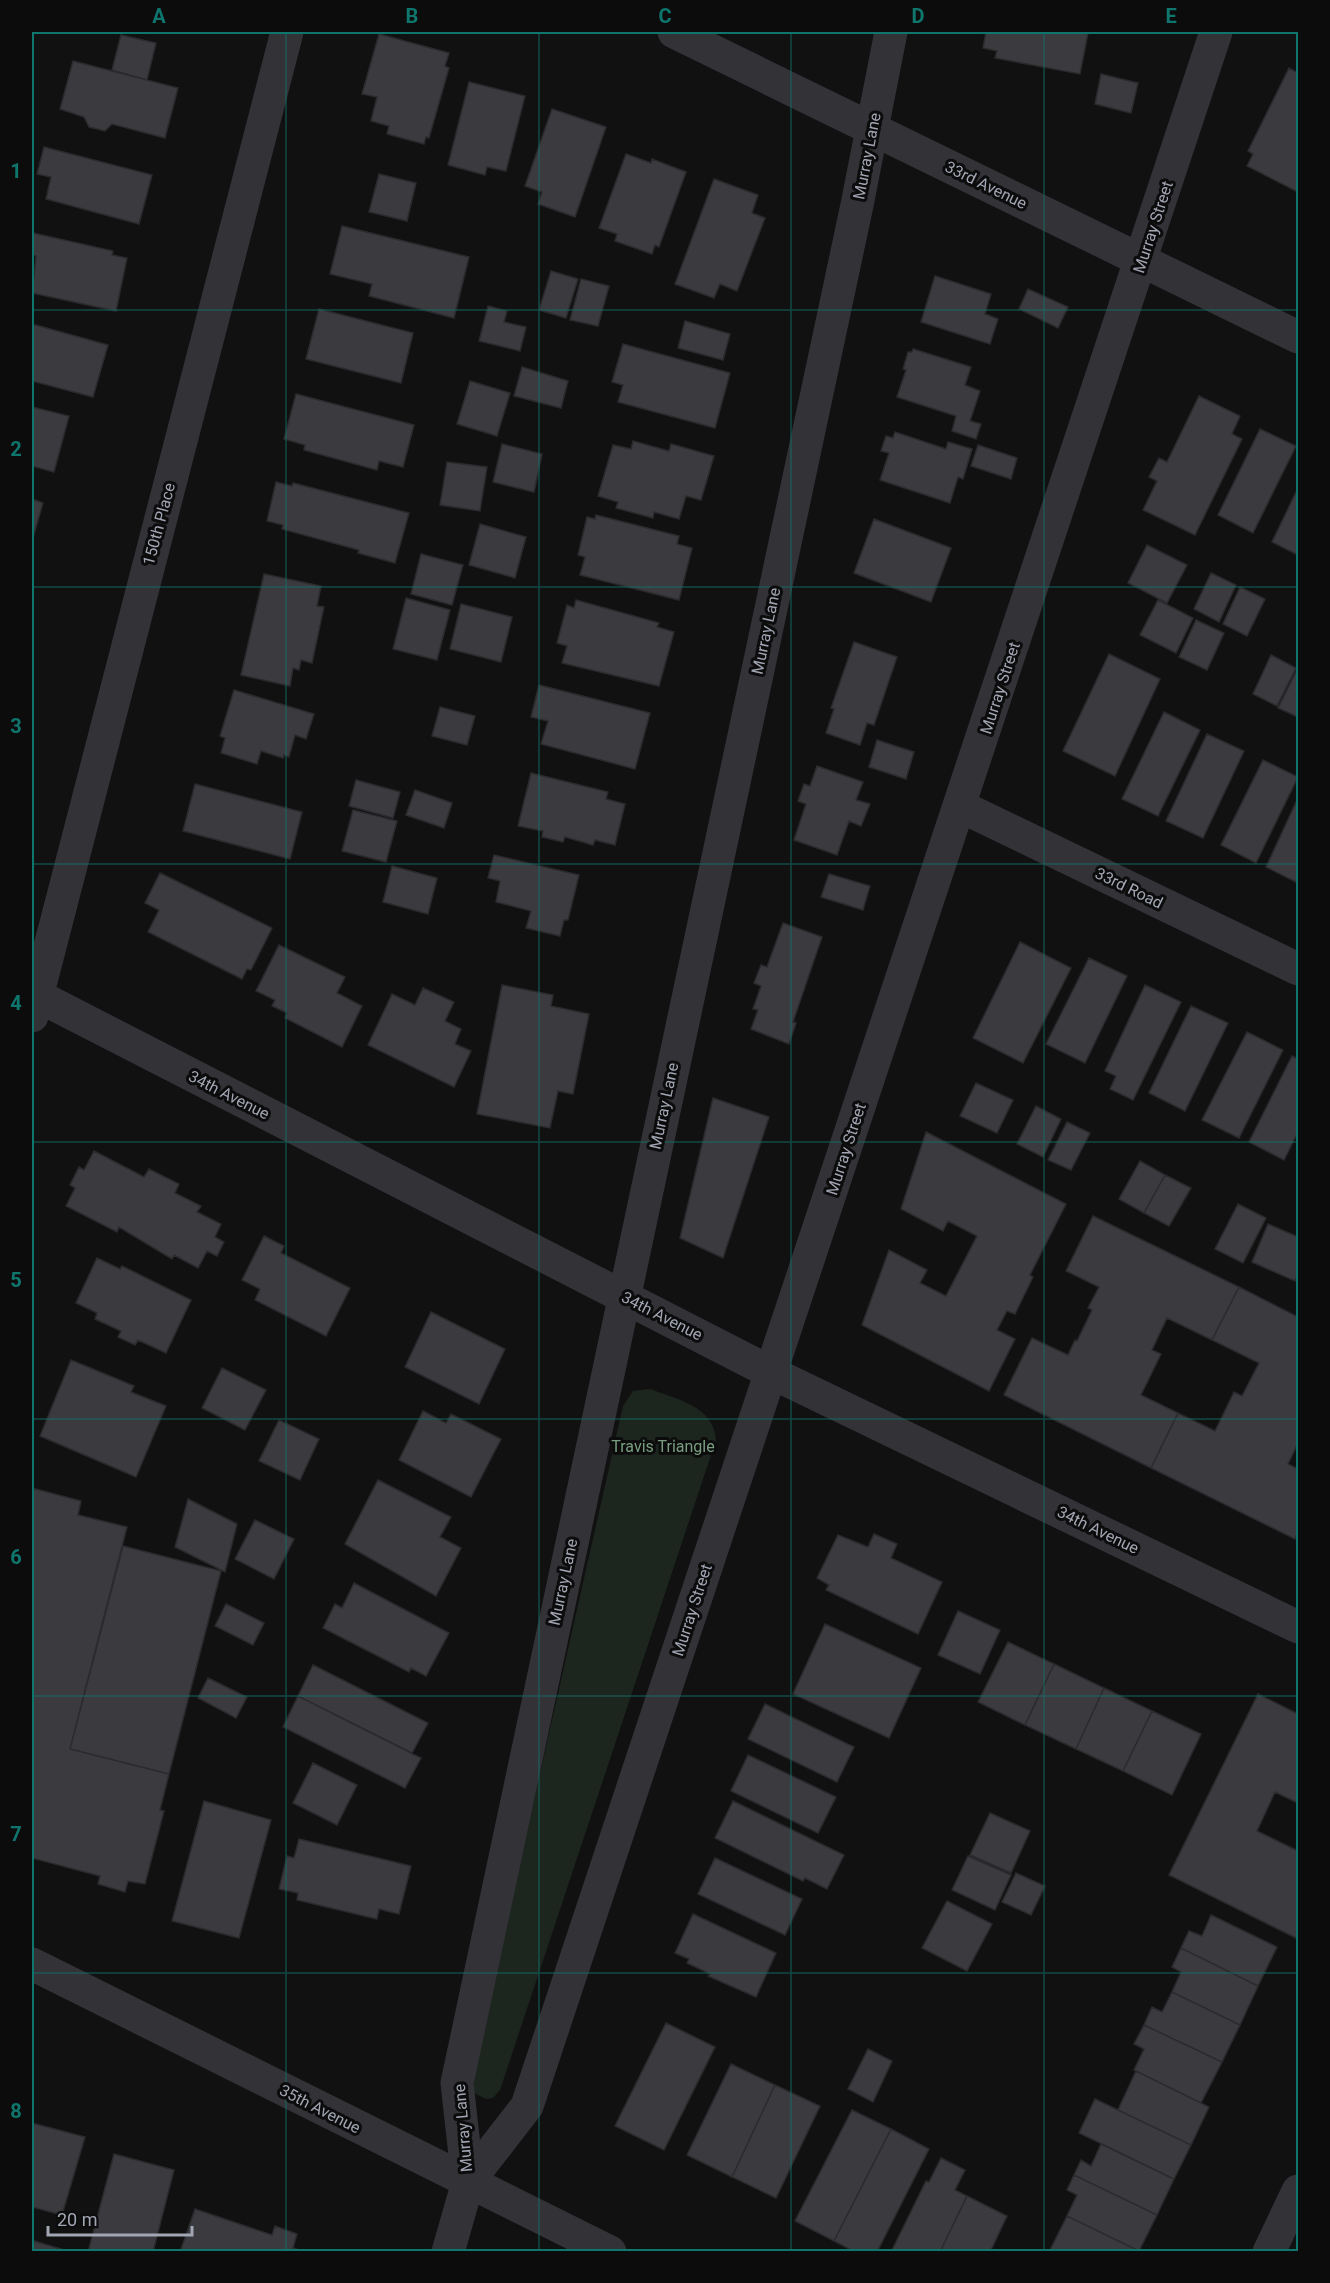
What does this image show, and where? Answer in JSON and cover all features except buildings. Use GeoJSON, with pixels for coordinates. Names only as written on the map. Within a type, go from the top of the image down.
{"type":"FeatureCollection","features":[{"type":"Feature","properties":{"kind":"street","name":"150th Place"},"geometry":{"type":"LineString","coordinates":[[33,1002],[287,32]]}},
{"type":"Feature","properties":{"kind":"street","name":"33rd Avenue"},"geometry":{"type":"LineString","coordinates":[[674,32],[1299,337]]}},
{"type":"Feature","properties":{"kind":"street","name":"Murray Lane"},"geometry":{"type":"LineString","coordinates":[[468,2182],[457,2084],[873,130],[891,32]]}},
{"type":"Feature","properties":{"kind":"street","name":"Murray Street"},"geometry":{"type":"LineString","coordinates":[[448,2252],[468,2182],[527,2106],[1142,262],[1216,32]]}},
{"type":"Feature","properties":{"kind":"street","name":"33rd Road"},"geometry":{"type":"LineString","coordinates":[[960,806],[1299,969]]}},
{"type":"Feature","properties":{"kind":"street","name":"34th Avenue"},"geometry":{"type":"LineString","coordinates":[[33,1002],[624,1296],[771,1373],[1299,1627]]}},
{"type":"Feature","properties":{"kind":"street","name":"35th Avenue"},"geometry":{"type":"LineString","coordinates":[[32,1964],[610,2252]]}},
{"type":"Feature","properties":{"kind":"street"},"geometry":{"type":"LineString","coordinates":[[1269,2252],[1299,2191]]}},
{"type":"Feature","properties":{"kind":"green space","name":"Travis Triangle"},"geometry":{"type":"Polygon","coordinates":[[[650,1389],[682,1401],[701,1412],[714,1428],[716,1440],[500,2090],[493,2098],[486,2099],[474,2093],[472,2074],[623,1406],[633,1391],[650,1389]]]}}]}
